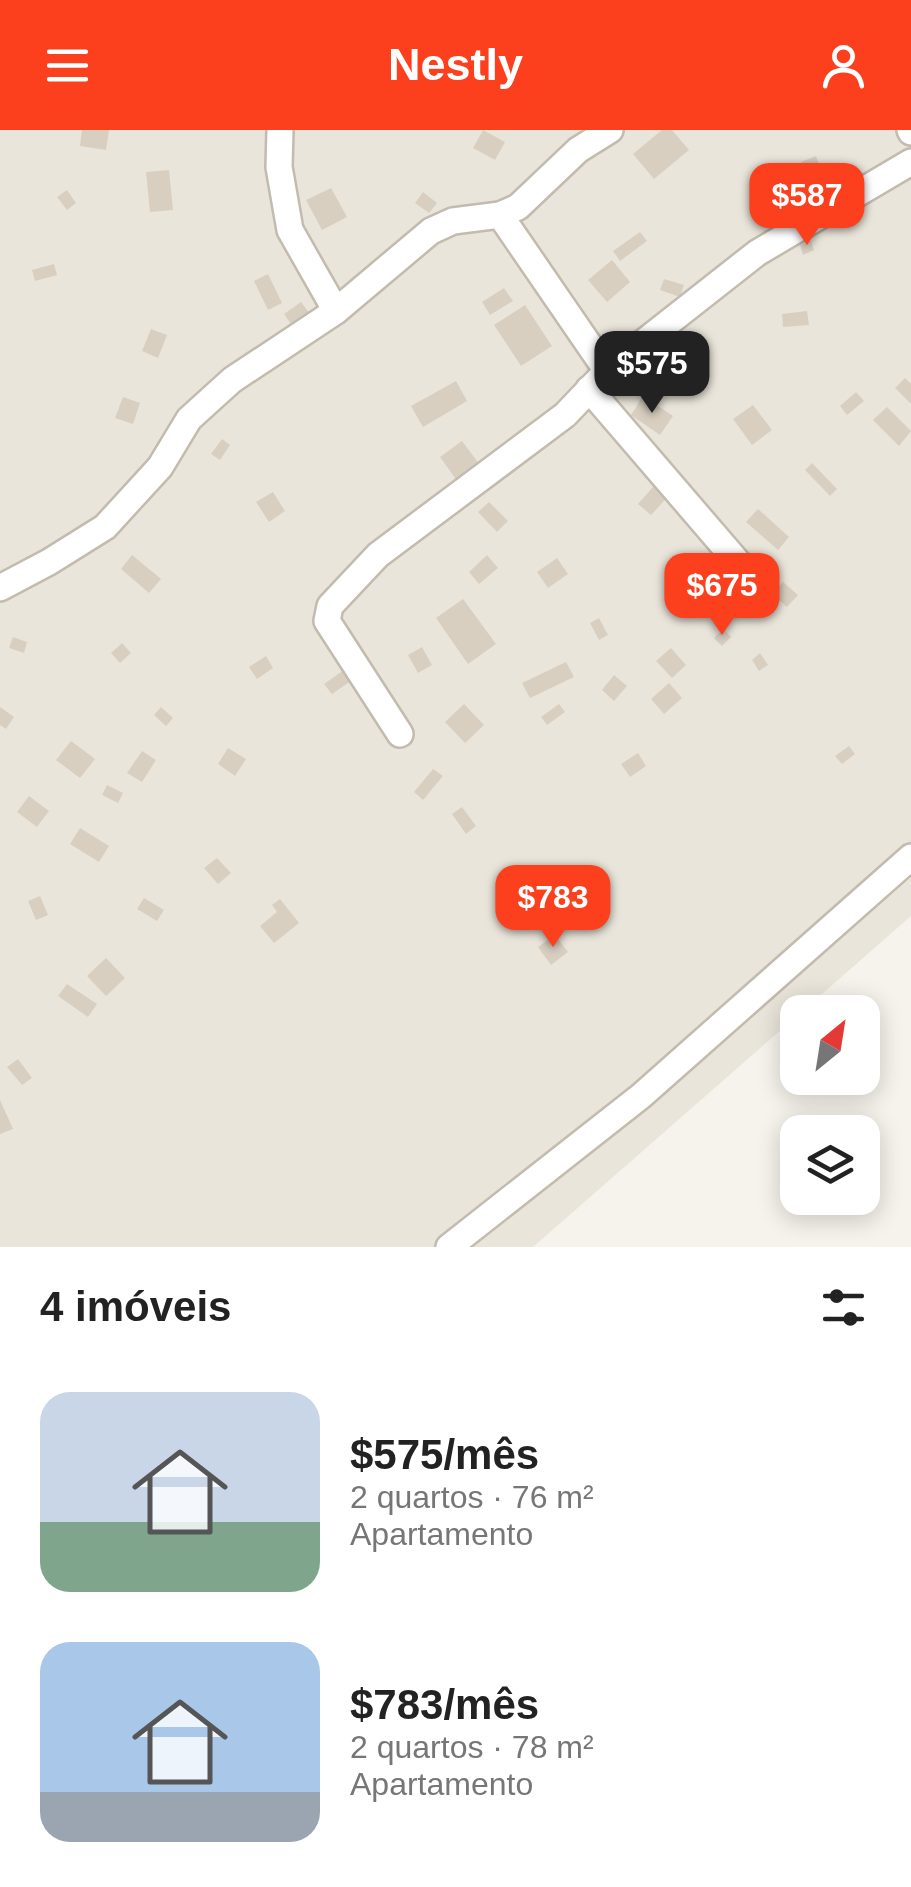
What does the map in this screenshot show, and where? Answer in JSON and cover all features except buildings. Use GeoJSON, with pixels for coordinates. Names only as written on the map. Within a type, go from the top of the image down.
{"type":"FeatureCollection","features":[{"type":"Feature","properties":{"kind":"street"},"geometry":{"type":"LineString","coordinates":[[280,130],[278,167],[290,230],[336,312]]}},
{"type":"Feature","properties":{"kind":"street"},"geometry":{"type":"LineString","coordinates":[[0,588],[104,526],[160,467],[189,420],[232,380],[336,312],[430,231],[453,221],[500,215],[518,208],[578,150],[610,130]]}},
{"type":"Feature","properties":{"kind":"street"},"geometry":{"type":"LineString","coordinates":[[400,734],[327,621],[330,606],[378,556],[566,415],[598,380],[757,253],[911,162]]}},
{"type":"Feature","properties":{"kind":"street"},"geometry":{"type":"LineString","coordinates":[[500,215],[598,380],[740,566]]}},
{"type":"Feature","properties":{"kind":"street"},"geometry":{"type":"LineString","coordinates":[[448,1247],[641,1096],[911,857]]}},
{"type":"Feature","properties":{"kind":"shaded area"},"geometry":{"type":"Polygon","coordinates":[[[0,130],[911,130],[911,916],[821,995],[780,995],[780,1031],[533,1247],[0,1247],[0,130]]]}}]}
